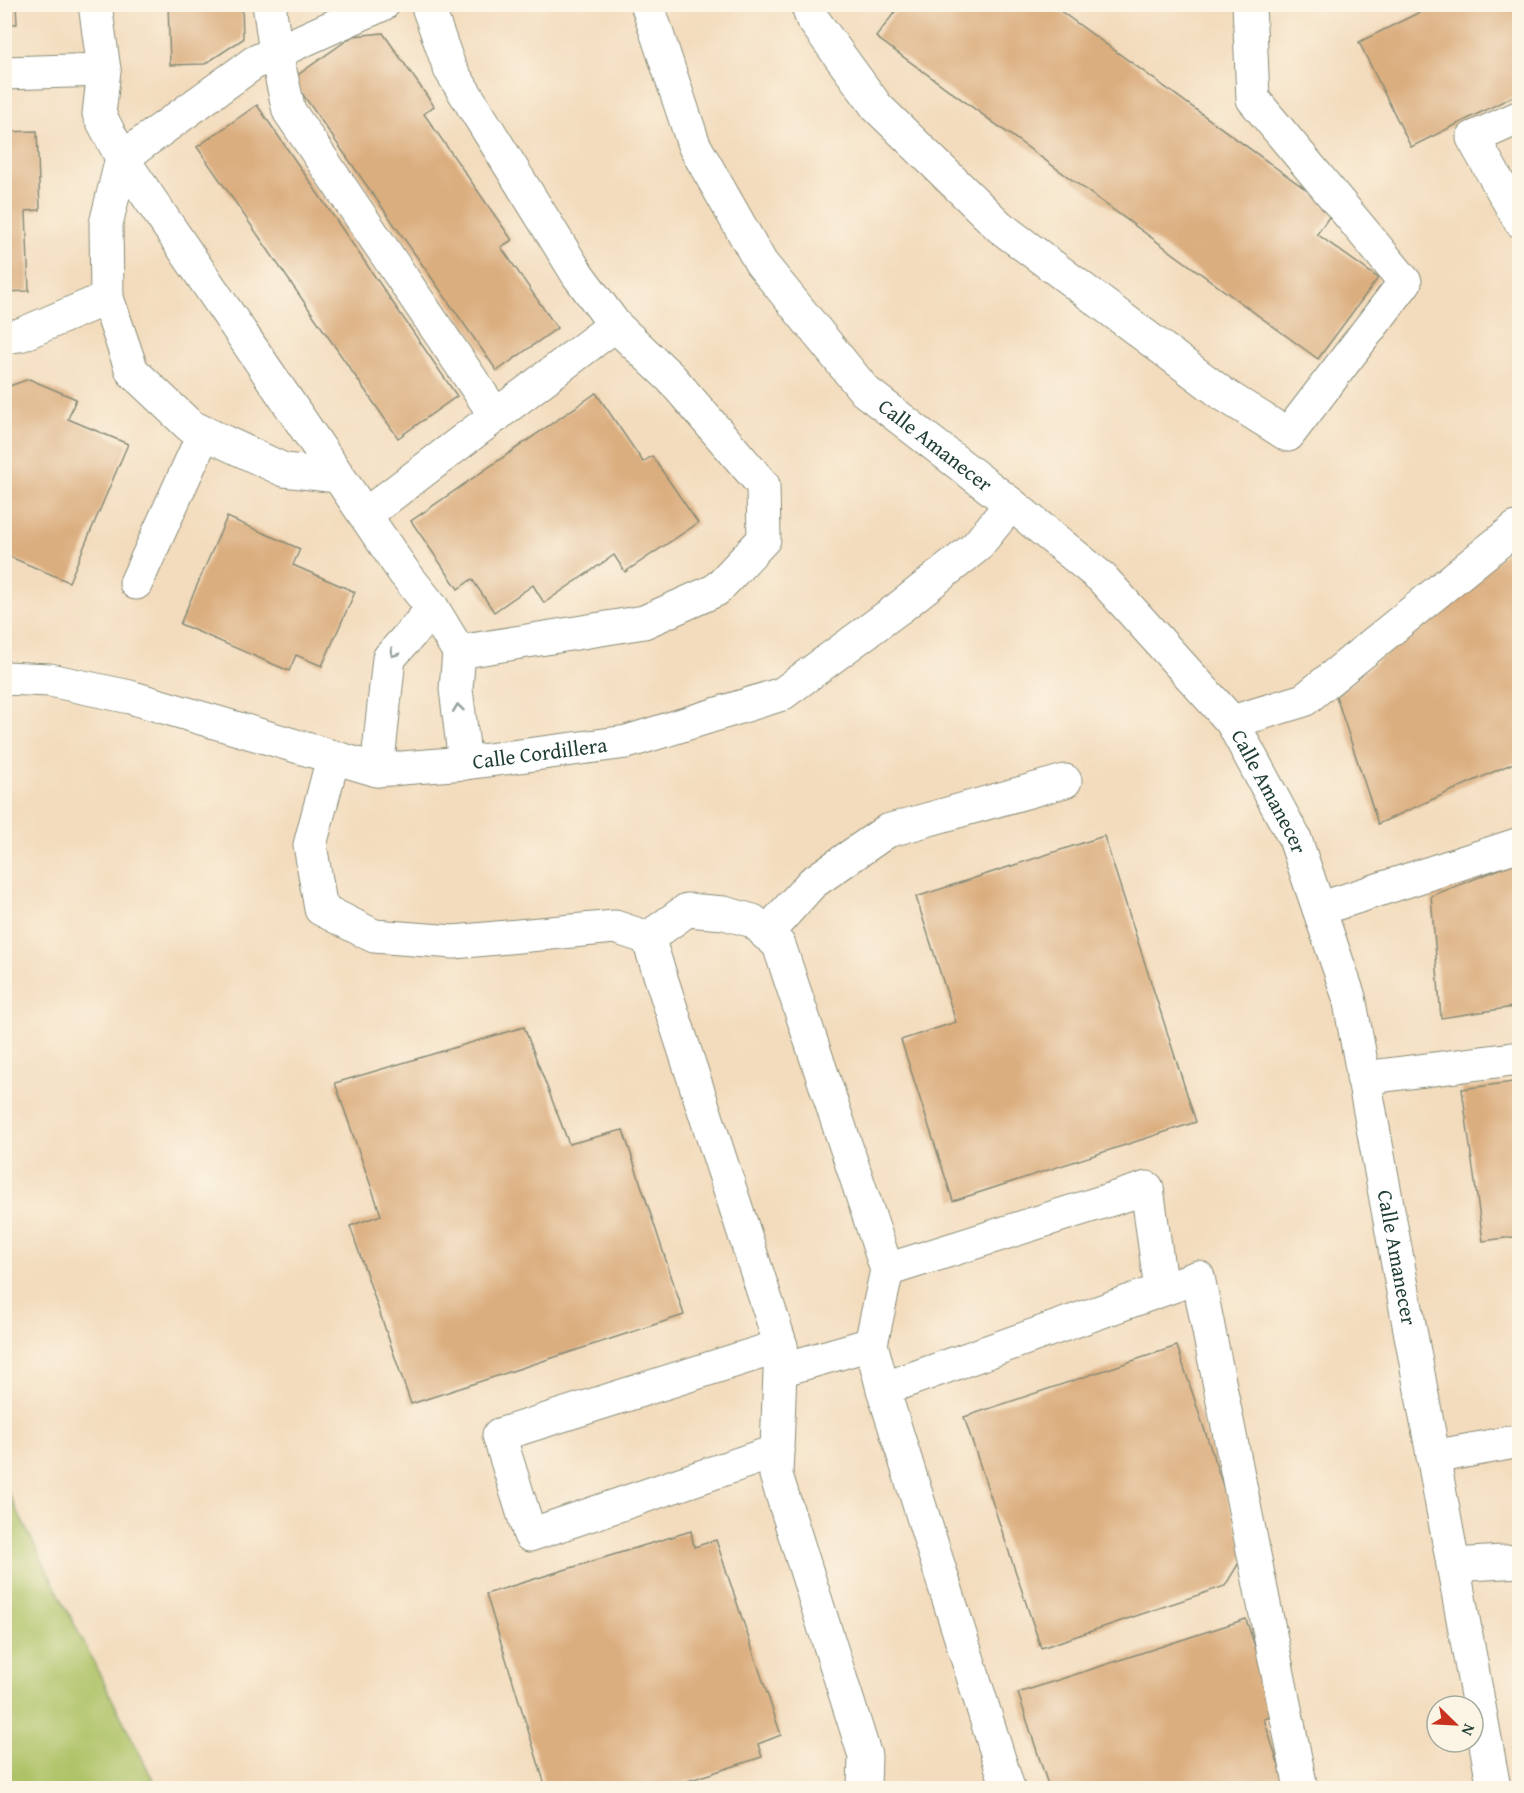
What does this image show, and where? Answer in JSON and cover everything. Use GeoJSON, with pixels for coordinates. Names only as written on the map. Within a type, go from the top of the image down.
{"type":"FeatureCollection","features":[{"type":"Feature","properties":{"kind":"street"},"geometry":{"type":"LineString","coordinates":[[95,4],[104,70],[99,114],[122,158],[403,571],[433,609],[459,652],[456,689],[465,763]]}},
{"type":"Feature","properties":{"kind":"street"},"geometry":{"type":"LineString","coordinates":[[269,4],[276,52],[289,111],[496,416]]}},
{"type":"Feature","properties":{"kind":"street"},"geometry":{"type":"LineString","coordinates":[[338,476],[284,470],[190,426],[132,371],[107,298],[106,224],[122,158],[255,62],[383,4]]}},
{"type":"Feature","properties":{"kind":"street"},"geometry":{"type":"LineString","coordinates":[[426,4],[450,69],[578,275],[615,325],[671,378],[763,484],[764,539],[716,590],[644,621],[459,652]]}},
{"type":"Feature","properties":{"kind":"street","name":"Calle Amanecer"},"geometry":{"type":"LineString","coordinates":[[647,4],[694,145],[761,263],[865,391],[1011,504],[1101,578],[1232,722],[1295,838],[1349,997],[1494,1788]]}},
{"type":"Feature","properties":{"kind":"street"},"geometry":{"type":"LineString","coordinates":[[807,4],[812,18],[877,107],[1000,227],[1223,394],[1288,435],[1405,282],[1253,99],[1249,4]]}},
{"type":"Feature","properties":{"kind":"street"},"geometry":{"type":"LineString","coordinates":[[4,74],[104,70]]}},
{"type":"Feature","properties":{"kind":"street"},"geometry":{"type":"LineString","coordinates":[[1520,117],[1473,138],[1520,221]]}},
{"type":"Feature","properties":{"kind":"street"},"geometry":{"type":"LineString","coordinates":[[4,337],[20,335],[107,298]]}},
{"type":"Feature","properties":{"kind":"street"},"geometry":{"type":"LineString","coordinates":[[365,515],[615,325]]}},
{"type":"Feature","properties":{"kind":"street"},"geometry":{"type":"LineString","coordinates":[[136,583],[204,432]]}},
{"type":"Feature","properties":{"kind":"street","name":"Calle Cordillera"},"geometry":{"type":"LineString","coordinates":[[4,678],[50,680],[130,697],[377,770],[465,763],[627,742],[782,694],[899,608],[976,547],[1011,504]]}},
{"type":"Feature","properties":{"kind":"street"},"geometry":{"type":"LineString","coordinates":[[1232,722],[1304,700],[1516,528],[1520,533]]}},
{"type":"Feature","properties":{"kind":"street"},"geometry":{"type":"LineString","coordinates":[[377,770],[389,658],[433,609]]}},
{"type":"Feature","properties":{"kind":"street"},"geometry":{"type":"LineString","coordinates":[[333,758],[310,844],[321,909],[374,936],[454,942],[615,927],[648,939]]}},
{"type":"Feature","properties":{"kind":"street"},"geometry":{"type":"LineString","coordinates":[[766,934],[812,883],[887,831],[1065,781]]}},
{"type":"Feature","properties":{"kind":"street"},"geometry":{"type":"LineString","coordinates":[[1318,909],[1520,844]]}},
{"type":"Feature","properties":{"kind":"street"},"geometry":{"type":"LineString","coordinates":[[648,939],[687,910],[724,913],[753,921],[779,945],[887,1270],[871,1344],[883,1389],[1008,1788]]}},
{"type":"Feature","properties":{"kind":"street"},"geometry":{"type":"LineString","coordinates":[[648,939],[781,1358],[776,1475],[865,1756],[859,1787]]}},
{"type":"Feature","properties":{"kind":"street"},"geometry":{"type":"LineString","coordinates":[[1363,1078],[1520,1058]]}},
{"type":"Feature","properties":{"kind":"street"},"geometry":{"type":"LineString","coordinates":[[887,1270],[1148,1188],[1161,1290]]}},
{"type":"Feature","properties":{"kind":"street"},"geometry":{"type":"LineString","coordinates":[[883,1389],[1198,1277],[1301,1788]]}},
{"type":"Feature","properties":{"kind":"street"},"geometry":{"type":"LineString","coordinates":[[777,1451],[530,1535],[499,1435],[781,1358],[871,1344]]}},
{"type":"Feature","properties":{"kind":"street"},"geometry":{"type":"LineString","coordinates":[[1433,1457],[1520,1441]]}},
{"type":"Feature","properties":{"kind":"street"},"geometry":{"type":"LineString","coordinates":[[1453,1564],[1520,1561]]}},
{"type":"Feature","properties":{"kind":"green space"},"geometry":{"type":"Polygon","coordinates":[[[5,1487],[157,1788],[5,1788],[5,1487]]]}},
{"type":"Feature","properties":{"kind":"building"},"geometry":{"type":"Polygon","coordinates":[[[4,4],[16,4],[17,24],[4,24],[4,4]]]}},
{"type":"Feature","properties":{"kind":"building"},"geometry":{"type":"Polygon","coordinates":[[[168,4],[242,4],[243,39],[205,64],[170,65],[168,4]]]}},
{"type":"Feature","properties":{"kind":"building"},"geometry":{"type":"Polygon","coordinates":[[[900,5],[1052,5],[1334,210],[1317,234],[1378,278],[1318,359],[876,37],[900,5]]]}},
{"type":"Feature","properties":{"kind":"building"},"geometry":{"type":"Polygon","coordinates":[[[1434,5],[1520,5],[1520,93],[1411,147],[1359,42],[1434,5]]]}},
{"type":"Feature","properties":{"kind":"building"},"geometry":{"type":"Polygon","coordinates":[[[383,33],[434,106],[424,114],[512,240],[501,247],[557,328],[497,371],[292,79],[353,36],[383,33]]]}},
{"type":"Feature","properties":{"kind":"building"},"geometry":{"type":"Polygon","coordinates":[[[257,105],[457,396],[398,438],[197,147],[257,105]]]}},
{"type":"Feature","properties":{"kind":"building"},"geometry":{"type":"Polygon","coordinates":[[[37,131],[40,210],[26,211],[29,291],[4,292],[4,132],[37,131]]]}},
{"type":"Feature","properties":{"kind":"building"},"geometry":{"type":"Polygon","coordinates":[[[29,379],[76,399],[68,419],[128,444],[69,582],[8,556],[4,564],[4,388],[29,379]]]}},
{"type":"Feature","properties":{"kind":"building"},"geometry":{"type":"Polygon","coordinates":[[[596,393],[643,462],[652,456],[698,523],[625,572],[614,555],[544,603],[533,585],[494,612],[472,579],[458,589],[411,521],[596,393]]]}},
{"type":"Feature","properties":{"kind":"building"},"geometry":{"type":"Polygon","coordinates":[[[227,517],[300,549],[293,565],[355,592],[322,666],[296,655],[289,671],[180,624],[227,517]]]}},
{"type":"Feature","properties":{"kind":"building"},"geometry":{"type":"Polygon","coordinates":[[[1513,546],[1520,555],[1520,642],[1517,645],[1520,650],[1520,760],[1378,824],[1336,696],[1513,546]]]}},
{"type":"Feature","properties":{"kind":"building"},"geometry":{"type":"Polygon","coordinates":[[[1104,836],[1196,1122],[953,1201],[901,1040],[956,1022],[916,897],[1104,836]]]}},
{"type":"Feature","properties":{"kind":"building"},"geometry":{"type":"Polygon","coordinates":[[[1520,861],[1520,1006],[1441,1018],[1431,896],[1520,861]]]}},
{"type":"Feature","properties":{"kind":"building"},"geometry":{"type":"Polygon","coordinates":[[[524,1027],[569,1144],[623,1130],[684,1315],[411,1404],[350,1226],[381,1215],[335,1083],[524,1027]]]}},
{"type":"Feature","properties":{"kind":"building"},"geometry":{"type":"Polygon","coordinates":[[[1520,1081],[1520,1236],[1483,1241],[1462,1089],[1520,1081]]]}},
{"type":"Feature","properties":{"kind":"building"},"geometry":{"type":"Polygon","coordinates":[[[1177,1346],[1245,1553],[1225,1586],[1041,1648],[964,1417],[1177,1346]]]}},
{"type":"Feature","properties":{"kind":"building"},"geometry":{"type":"Polygon","coordinates":[[[691,1531],[694,1547],[716,1540],[781,1735],[758,1744],[762,1757],[666,1788],[546,1788],[486,1594],[691,1531]]]}},
{"type":"Feature","properties":{"kind":"building"},"geometry":{"type":"Polygon","coordinates":[[[1246,1619],[1277,1715],[1264,1719],[1286,1788],[1049,1788],[1018,1693],[1246,1619]]]}}]}
